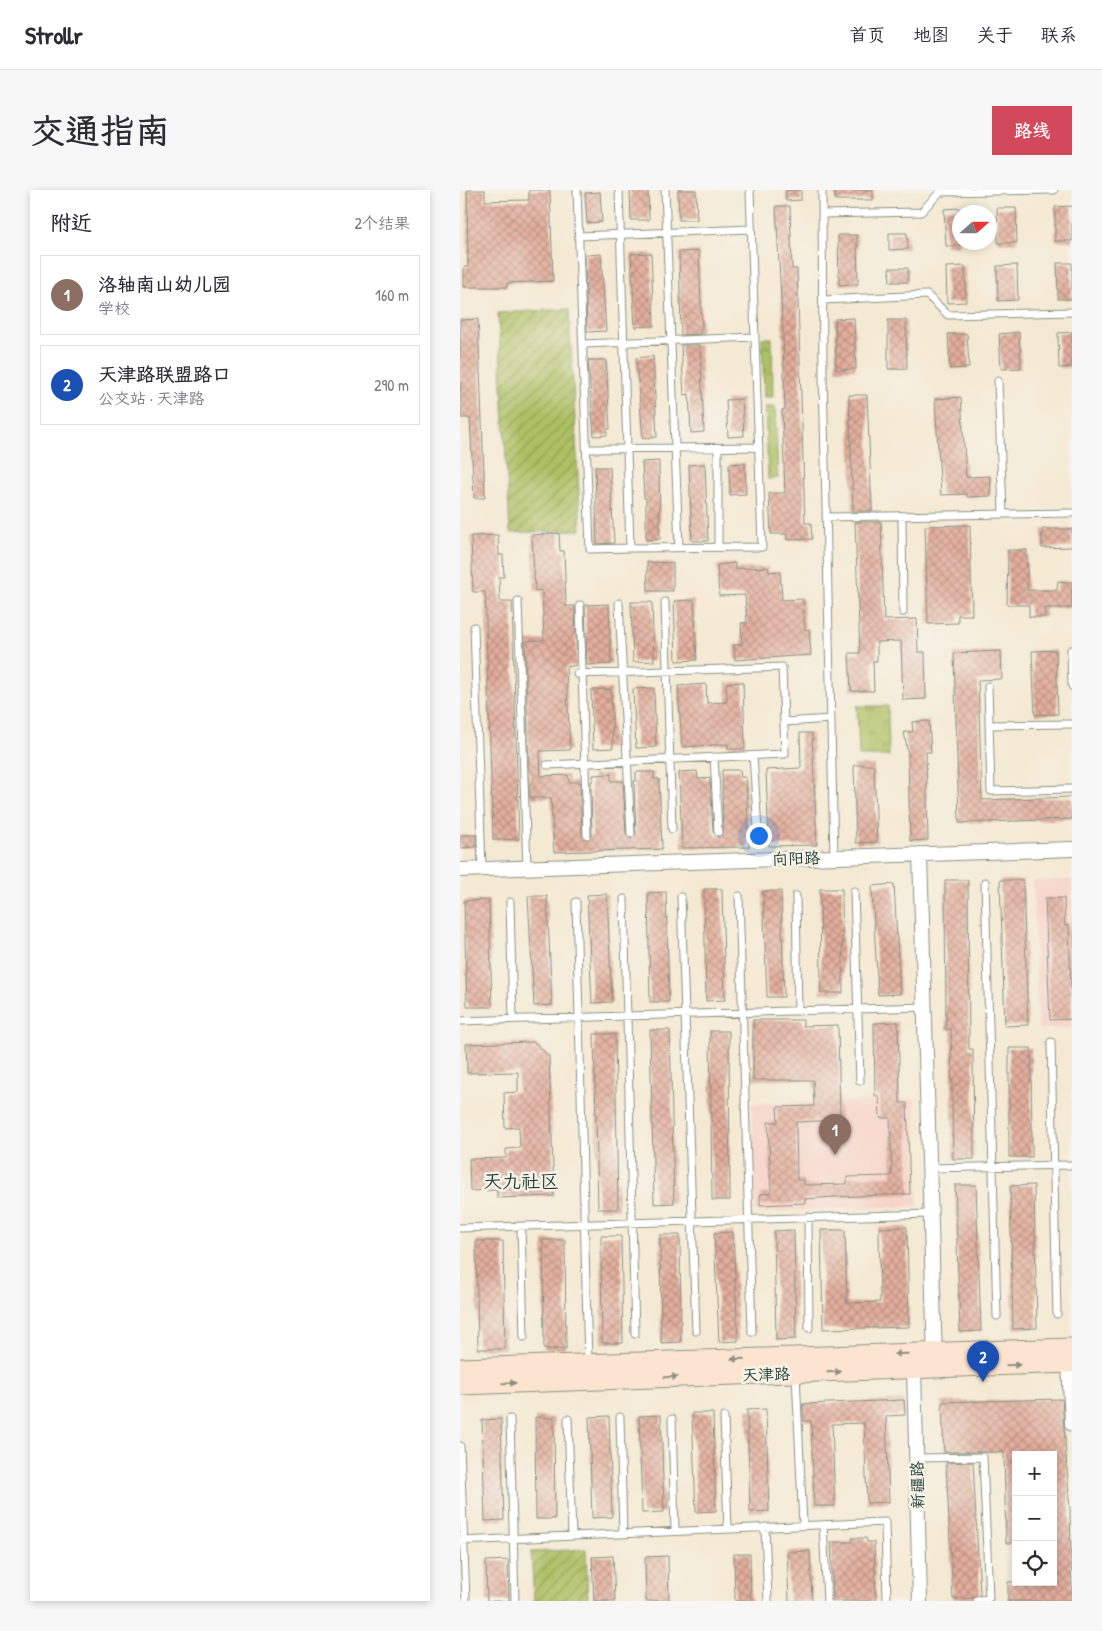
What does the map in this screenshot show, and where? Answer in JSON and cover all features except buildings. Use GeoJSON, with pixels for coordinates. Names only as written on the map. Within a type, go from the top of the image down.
{"type":"FeatureCollection","features":[{"type":"Feature","properties":{"kind":"main road","name":"天津路"},"geometry":{"type":"LineString","coordinates":[[460,1368],[588,1372],[934,1360],[1071,1358]]}},
{"type":"Feature","properties":{"kind":"main road","name":"天津路"},"geometry":{"type":"LineString","coordinates":[[796,1365],[914,1370],[934,1360]]}},
{"type":"Feature","properties":{"kind":"main road","name":"天津路"},"geometry":{"type":"LineString","coordinates":[[460,1385],[588,1372]]}},
{"type":"Feature","properties":{"kind":"street","name":"向阳路"},"geometry":{"type":"LineString","coordinates":[[460,870],[1072,849]]}},
{"type":"Feature","properties":{"kind":"street"},"geometry":{"type":"LineString","coordinates":[[920,854],[934,1360]]}},
{"type":"Feature","properties":{"kind":"street"},"geometry":{"type":"LineString","coordinates":[[1071,1358],[1072,1424]]}},
{"type":"Feature","properties":{"kind":"street","name":"新疆路"},"geometry":{"type":"LineString","coordinates":[[914,1370],[920,1601]]}},
{"type":"Feature","properties":{"kind":"lane"},"geometry":{"type":"LineString","coordinates":[[577,190],[590,549],[762,546],[750,190]]}},
{"type":"Feature","properties":{"kind":"lane"},"geometry":{"type":"LineString","coordinates":[[619,190],[630,548]]}},
{"type":"Feature","properties":{"kind":"lane"},"geometry":{"type":"LineString","coordinates":[[665,190],[679,547]]}},
{"type":"Feature","properties":{"kind":"lane"},"geometry":{"type":"LineString","coordinates":[[822,190],[823,376],[834,857]]}},
{"type":"Feature","properties":{"kind":"lane"},"geometry":{"type":"LineString","coordinates":[[822,214],[921,212],[940,192],[1054,190]]}},
{"type":"Feature","properties":{"kind":"lane"},"geometry":{"type":"LineString","coordinates":[[579,236],[751,229]]}},
{"type":"Feature","properties":{"kind":"lane"},"geometry":{"type":"LineString","coordinates":[[823,300],[927,295],[948,315],[1072,312]]}},
{"type":"Feature","properties":{"kind":"lane"},"geometry":{"type":"LineString","coordinates":[[583,344],[755,337]]}},
{"type":"Feature","properties":{"kind":"lane"},"geometry":{"type":"LineString","coordinates":[[998,381],[1003,514]]}},
{"type":"Feature","properties":{"kind":"lane"},"geometry":{"type":"LineString","coordinates":[[587,450],[759,447]]}},
{"type":"Feature","properties":{"kind":"lane"},"geometry":{"type":"LineString","coordinates":[[718,448],[718,547]]}},
{"type":"Feature","properties":{"kind":"lane"},"geometry":{"type":"LineString","coordinates":[[826,517],[1072,513]]}},
{"type":"Feature","properties":{"kind":"lane"},"geometry":{"type":"LineString","coordinates":[[902,516],[903,612]]}},
{"type":"Feature","properties":{"kind":"lane"},"geometry":{"type":"LineString","coordinates":[[518,601],[527,868]]}},
{"type":"Feature","properties":{"kind":"lane"},"geometry":{"type":"LineString","coordinates":[[619,602],[631,834]]}},
{"type":"Feature","properties":{"kind":"lane"},"geometry":{"type":"LineString","coordinates":[[665,602],[672,829]]}},
{"type":"Feature","properties":{"kind":"lane"},"geometry":{"type":"LineString","coordinates":[[580,605],[580,674],[587,835]]}},
{"type":"Feature","properties":{"kind":"lane"},"geometry":{"type":"LineString","coordinates":[[474,627],[482,869]]}},
{"type":"Feature","properties":{"kind":"lane"},"geometry":{"type":"LineString","coordinates":[[1071,650],[1072,686]]}},
{"type":"Feature","properties":{"kind":"lane"},"geometry":{"type":"LineString","coordinates":[[547,765],[785,754],[782,667],[580,674]]}},
{"type":"Feature","properties":{"kind":"lane"},"geometry":{"type":"LineString","coordinates":[[988,686],[991,791],[1072,789]]}},
{"type":"Feature","properties":{"kind":"lane"},"geometry":{"type":"LineString","coordinates":[[784,722],[831,719]]}},
{"type":"Feature","properties":{"kind":"lane"},"geometry":{"type":"LineString","coordinates":[[989,725],[1072,724]]}},
{"type":"Feature","properties":{"kind":"lane"},"geometry":{"type":"LineString","coordinates":[[754,756],[758,830]]}},
{"type":"Feature","properties":{"kind":"lane"},"geometry":{"type":"LineString","coordinates":[[714,757],[718,832]]}},
{"type":"Feature","properties":{"kind":"lane"},"geometry":{"type":"LineString","coordinates":[[985,882],[997,1316]]}},
{"type":"Feature","properties":{"kind":"lane"},"geometry":{"type":"LineString","coordinates":[[854,891],[860,1081]]}},
{"type":"Feature","properties":{"kind":"lane"},"geometry":{"type":"LineString","coordinates":[[739,896],[752,1332]]}},
{"type":"Feature","properties":{"kind":"lane"},"geometry":{"type":"LineString","coordinates":[[796,896],[798,1011]]}},
{"type":"Feature","properties":{"kind":"lane"},"geometry":{"type":"LineString","coordinates":[[681,897],[696,1332]]}},
{"type":"Feature","properties":{"kind":"lane"},"geometry":{"type":"LineString","coordinates":[[624,899],[635,1334]]}},
{"type":"Feature","properties":{"kind":"lane"},"geometry":{"type":"LineString","coordinates":[[510,902],[513,1019]]}},
{"type":"Feature","properties":{"kind":"lane"},"geometry":{"type":"LineString","coordinates":[[576,902],[588,1372]]}},
{"type":"Feature","properties":{"kind":"lane"},"geometry":{"type":"LineString","coordinates":[[460,1021],[925,1007]]}},
{"type":"Feature","properties":{"kind":"lane"},"geometry":{"type":"LineString","coordinates":[[1051,1042],[1057,1314]]}},
{"type":"Feature","properties":{"kind":"lane"},"geometry":{"type":"LineString","coordinates":[[929,1168],[1072,1165]]}},
{"type":"Feature","properties":{"kind":"lane"},"geometry":{"type":"LineString","coordinates":[[460,1228],[930,1214]]}},
{"type":"Feature","properties":{"kind":"lane"},"geometry":{"type":"LineString","coordinates":[[808,1217],[809,1328]]}},
{"type":"Feature","properties":{"kind":"lane"},"geometry":{"type":"LineString","coordinates":[[521,1226],[524,1337]]}},
{"type":"Feature","properties":{"kind":"lane"},"geometry":{"type":"LineString","coordinates":[[796,1365],[803,1525]]}},
{"type":"Feature","properties":{"kind":"lane"},"geometry":{"type":"LineString","coordinates":[[620,1417],[623,1533]]}},
{"type":"Feature","properties":{"kind":"lane"},"geometry":{"type":"LineString","coordinates":[[724,1417],[728,1529]]}},
{"type":"Feature","properties":{"kind":"lane"},"geometry":{"type":"LineString","coordinates":[[510,1419],[516,1601]]}},
{"type":"Feature","properties":{"kind":"lane"},"geometry":{"type":"LineString","coordinates":[[568,1419],[572,1536]]}},
{"type":"Feature","properties":{"kind":"lane"},"geometry":{"type":"LineString","coordinates":[[672,1419],[675,1531]]}},
{"type":"Feature","properties":{"kind":"lane"},"geometry":{"type":"LineString","coordinates":[[460,1446],[462,1540],[466,1601]]}},
{"type":"Feature","properties":{"kind":"lane"},"geometry":{"type":"LineString","coordinates":[[916,1458],[983,1457],[989,1598],[977,1601]]}},
{"type":"Feature","properties":{"kind":"lane"},"geometry":{"type":"LineString","coordinates":[[462,1540],[885,1522],[887,1601]]}},
{"type":"Feature","properties":{"kind":"lane"},"geometry":{"type":"LineString","coordinates":[[823,1525],[827,1601]]}},
{"type":"Feature","properties":{"kind":"lane"},"geometry":{"type":"LineString","coordinates":[[765,1527],[768,1601]]}},
{"type":"Feature","properties":{"kind":"shaded area"},"geometry":{"type":"Polygon","coordinates":[[[1072,880],[1072,1028],[1038,1029],[1033,881],[1072,880]]]}},
{"type":"Feature","properties":{"kind":"shaded area"},"geometry":{"type":"Polygon","coordinates":[[[915,1099],[918,1206],[755,1212],[752,1104],[915,1099]]]}},
{"type":"Feature","properties":{"kind":"green space"},"geometry":{"type":"Polygon","coordinates":[[[569,309],[581,530],[510,533],[498,313],[569,309]]]}},
{"type":"Feature","properties":{"kind":"green space"},"geometry":{"type":"Polygon","coordinates":[[[762,338],[772,338],[773,397],[764,397],[762,338]]]}},
{"type":"Feature","properties":{"kind":"green space"},"geometry":{"type":"Polygon","coordinates":[[[765,407],[775,407],[778,478],[768,479],[765,407]]]}},
{"type":"Feature","properties":{"kind":"green space"},"geometry":{"type":"Polygon","coordinates":[[[857,706],[888,706],[889,756],[859,756],[857,706]]]}},
{"type":"Feature","properties":{"kind":"green space"},"geometry":{"type":"Polygon","coordinates":[[[586,1549],[588,1601],[534,1601],[531,1552],[586,1549]]]}},
{"type":"Feature","properties":{"kind":"place","name":"洛轴南山幼儿园"},"geometry":{"type":"Point","coordinates":[835,1155]}},
{"type":"Feature","properties":{"kind":"place","name":"天津路联盟路口"},"geometry":{"type":"Point","coordinates":[983,1382]}},
{"type":"Feature","properties":{"kind":"district","name":"天九社区"},"geometry":{"type":"Point","coordinates":[521,1181]}}]}
